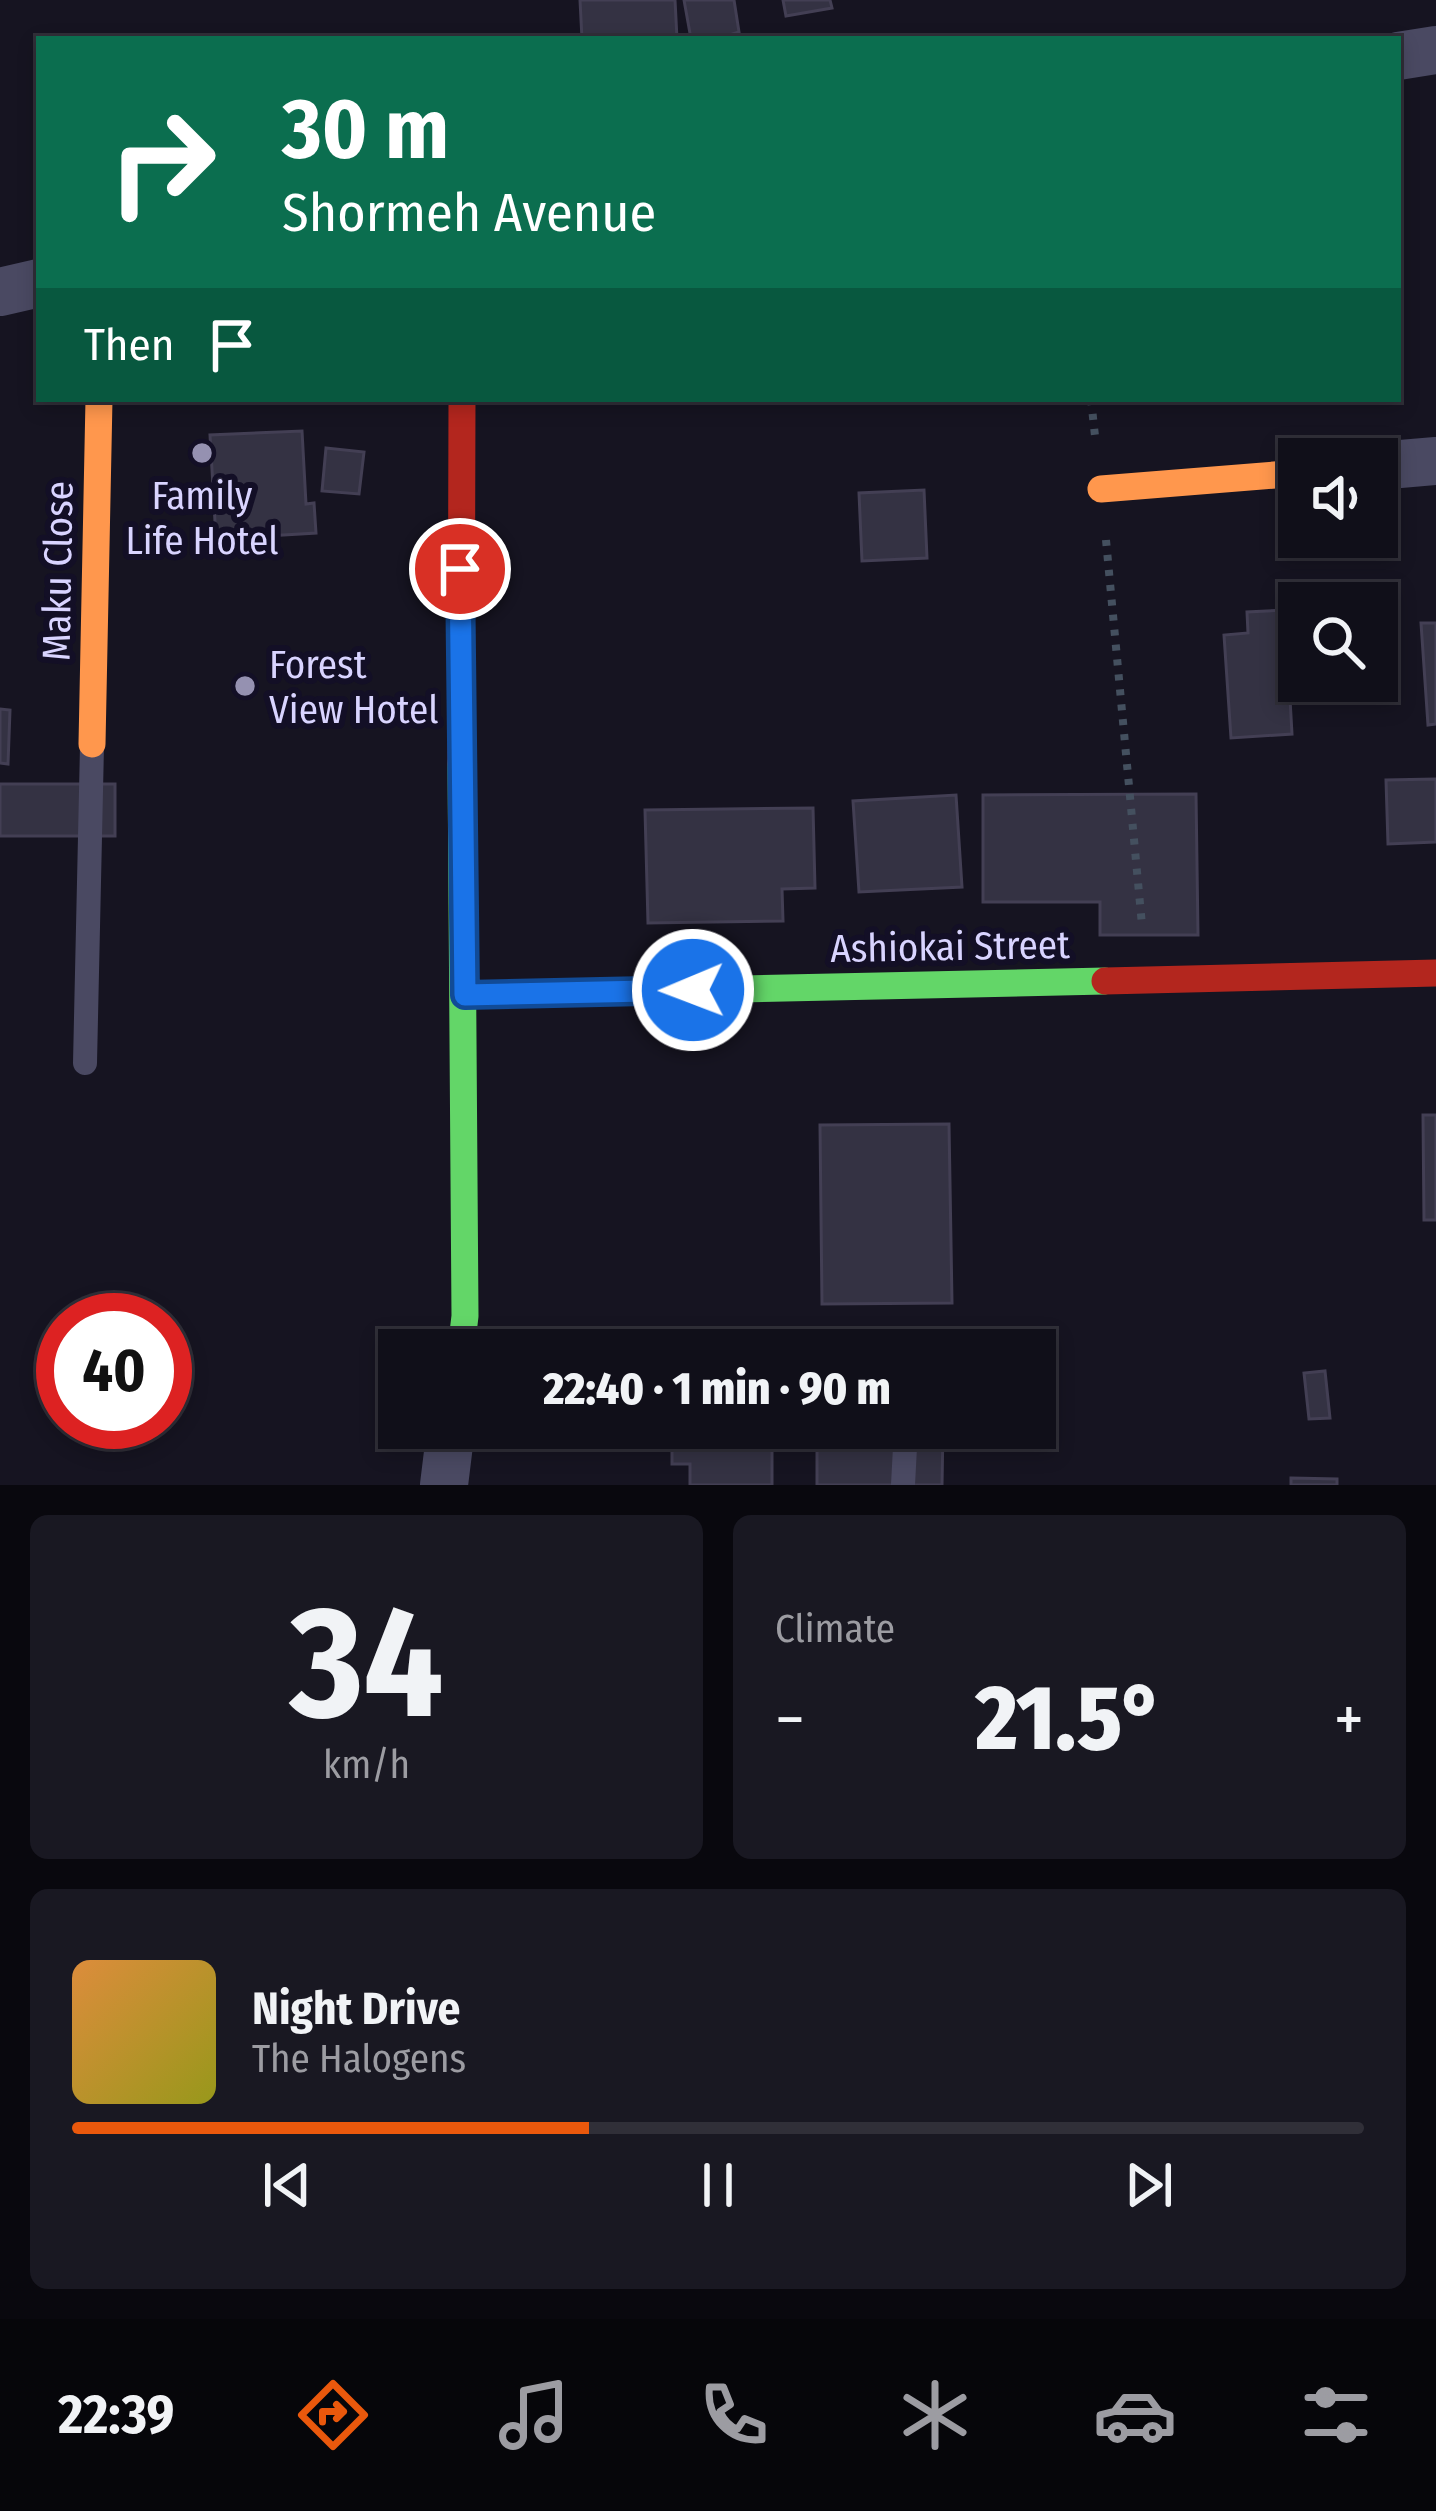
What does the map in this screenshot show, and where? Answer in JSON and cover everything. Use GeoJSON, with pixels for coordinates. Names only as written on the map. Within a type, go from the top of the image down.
{"type":"FeatureCollection","features":[{"type":"Feature","properties":{"kind":"street"},"geometry":{"type":"LineString","coordinates":[[1401,56],[1436,50]]}},
{"type":"Feature","properties":{"kind":"street"},"geometry":{"type":"LineString","coordinates":[[0,292],[36,284]]}},
{"type":"Feature","properties":{"kind":"street","name":"Maku Close"},"geometry":{"type":"LineString","coordinates":[[92,744],[99,402]]}},
{"type":"Feature","properties":{"kind":"street"},"geometry":{"type":"LineString","coordinates":[[463,402],[463,1329]]}},
{"type":"Feature","properties":{"kind":"street"},"geometry":{"type":"LineString","coordinates":[[1398,464],[1436,461]]}},
{"type":"Feature","properties":{"kind":"street"},"geometry":{"type":"LineString","coordinates":[[1101,489],[1278,474]]}},
{"type":"Feature","properties":{"kind":"street","name":"Ashiokai Street"},"geometry":{"type":"LineString","coordinates":[[465,995],[1436,973]]}},
{"type":"Feature","properties":{"kind":"street"},"geometry":{"type":"LineString","coordinates":[[444,1485],[448,1449]]}},
{"type":"Feature","properties":{"kind":"lane"},"geometry":{"type":"LineString","coordinates":[[85,1063],[92,744]]}},
{"type":"Feature","properties":{"kind":"lane"},"geometry":{"type":"LineString","coordinates":[[902,1485],[905,1449]]}},
{"type":"Feature","properties":{"kind":"path"},"geometry":{"type":"LineString","coordinates":[[1091,402],[1148,980]]}},
{"type":"Feature","properties":{"kind":"building"},"geometry":{"type":"Polygon","coordinates":[[[580,0],[675,0],[677,36],[582,36],[580,0]]]}},
{"type":"Feature","properties":{"kind":"building"},"geometry":{"type":"Polygon","coordinates":[[[684,0],[734,0],[739,32],[690,36],[684,0]]]}},
{"type":"Feature","properties":{"kind":"building"},"geometry":{"type":"Polygon","coordinates":[[[783,0],[830,0],[832,8],[786,16],[783,0]]]}},
{"type":"Feature","properties":{"kind":"building"},"geometry":{"type":"Polygon","coordinates":[[[302,431],[306,504],[314,503],[316,533],[216,539],[210,435],[302,431]]]}},
{"type":"Feature","properties":{"kind":"building"},"geometry":{"type":"Polygon","coordinates":[[[326,448],[364,452],[359,494],[322,491],[326,448]]]}},
{"type":"Feature","properties":{"kind":"building"},"geometry":{"type":"Polygon","coordinates":[[[924,490],[927,558],[862,561],[859,493],[924,490]]]}},
{"type":"Feature","properties":{"kind":"building"},"geometry":{"type":"Polygon","coordinates":[[[1278,610],[1278,702],[1290,702],[1292,734],[1231,738],[1224,635],[1248,633],[1247,612],[1278,610]]]}},
{"type":"Feature","properties":{"kind":"building"},"geometry":{"type":"Polygon","coordinates":[[[1421,623],[1436,623],[1436,724],[1428,725],[1421,623]]]}},
{"type":"Feature","properties":{"kind":"building"},"geometry":{"type":"Polygon","coordinates":[[[0,709],[10,710],[8,764],[0,763],[0,709]]]}},
{"type":"Feature","properties":{"kind":"building"},"geometry":{"type":"Polygon","coordinates":[[[1436,779],[1436,842],[1388,844],[1386,780],[1436,779]]]}},
{"type":"Feature","properties":{"kind":"building"},"geometry":{"type":"Polygon","coordinates":[[[0,784],[115,784],[115,836],[0,836],[0,784]]]}},
{"type":"Feature","properties":{"kind":"building"},"geometry":{"type":"Polygon","coordinates":[[[1196,794],[1198,935],[1100,935],[1100,902],[983,902],[983,795],[1196,794]]]}},
{"type":"Feature","properties":{"kind":"building"},"geometry":{"type":"Polygon","coordinates":[[[956,795],[962,887],[859,892],[853,801],[956,795]]]}},
{"type":"Feature","properties":{"kind":"building"},"geometry":{"type":"Polygon","coordinates":[[[813,808],[815,888],[782,889],[783,921],[648,923],[645,810],[813,808]]]}},
{"type":"Feature","properties":{"kind":"building"},"geometry":{"type":"Polygon","coordinates":[[[1423,1115],[1436,1115],[1436,1220],[1424,1220],[1423,1115]]]}},
{"type":"Feature","properties":{"kind":"building"},"geometry":{"type":"Polygon","coordinates":[[[949,1124],[952,1303],[822,1304],[820,1125],[949,1124]]]}},
{"type":"Feature","properties":{"kind":"building"},"geometry":{"type":"Polygon","coordinates":[[[1325,1371],[1330,1418],[1309,1419],[1304,1373],[1325,1371]]]}},
{"type":"Feature","properties":{"kind":"building"},"geometry":{"type":"Polygon","coordinates":[[[672,1449],[772,1449],[772,1485],[690,1485],[690,1464],[672,1464],[672,1449]]]}},
{"type":"Feature","properties":{"kind":"building"},"geometry":{"type":"Polygon","coordinates":[[[817,1449],[943,1449],[942,1485],[817,1485],[817,1449]]]}},
{"type":"Feature","properties":{"kind":"building"},"geometry":{"type":"Polygon","coordinates":[[[1291,1478],[1337,1479],[1337,1485],[1291,1485],[1291,1478]]]}},
{"type":"Feature","properties":{"kind":"traffic: fast"},"geometry":{"type":"LineString","coordinates":[[461,763],[463,1329]]}},
{"type":"Feature","properties":{"kind":"traffic: fast"},"geometry":{"type":"LineString","coordinates":[[465,995],[1105,981]]}},
{"type":"Feature","properties":{"kind":"traffic: slow"},"geometry":{"type":"LineString","coordinates":[[92,744],[99,402]]}},
{"type":"Feature","properties":{"kind":"traffic: slow"},"geometry":{"type":"LineString","coordinates":[[1101,489],[1278,475]]}},
{"type":"Feature","properties":{"kind":"traffic: jam"},"geometry":{"type":"LineString","coordinates":[[461,763],[462,402]]}},
{"type":"Feature","properties":{"kind":"traffic: jam"},"geometry":{"type":"LineString","coordinates":[[1105,981],[1436,973]]}},
{"type":"Feature","properties":{"kind":"place","name":"Family Life Hotel"},"geometry":{"type":"Point","coordinates":[202,453]}},
{"type":"Feature","properties":{"kind":"place","name":"Forest View Hotel"},"geometry":{"type":"Point","coordinates":[245,686]}},
{"type":"Feature","properties":{"kind":"route"},"geometry":{"type":"LineString","coordinates":[[460,569],[465,995],[693,990]]}}]}
